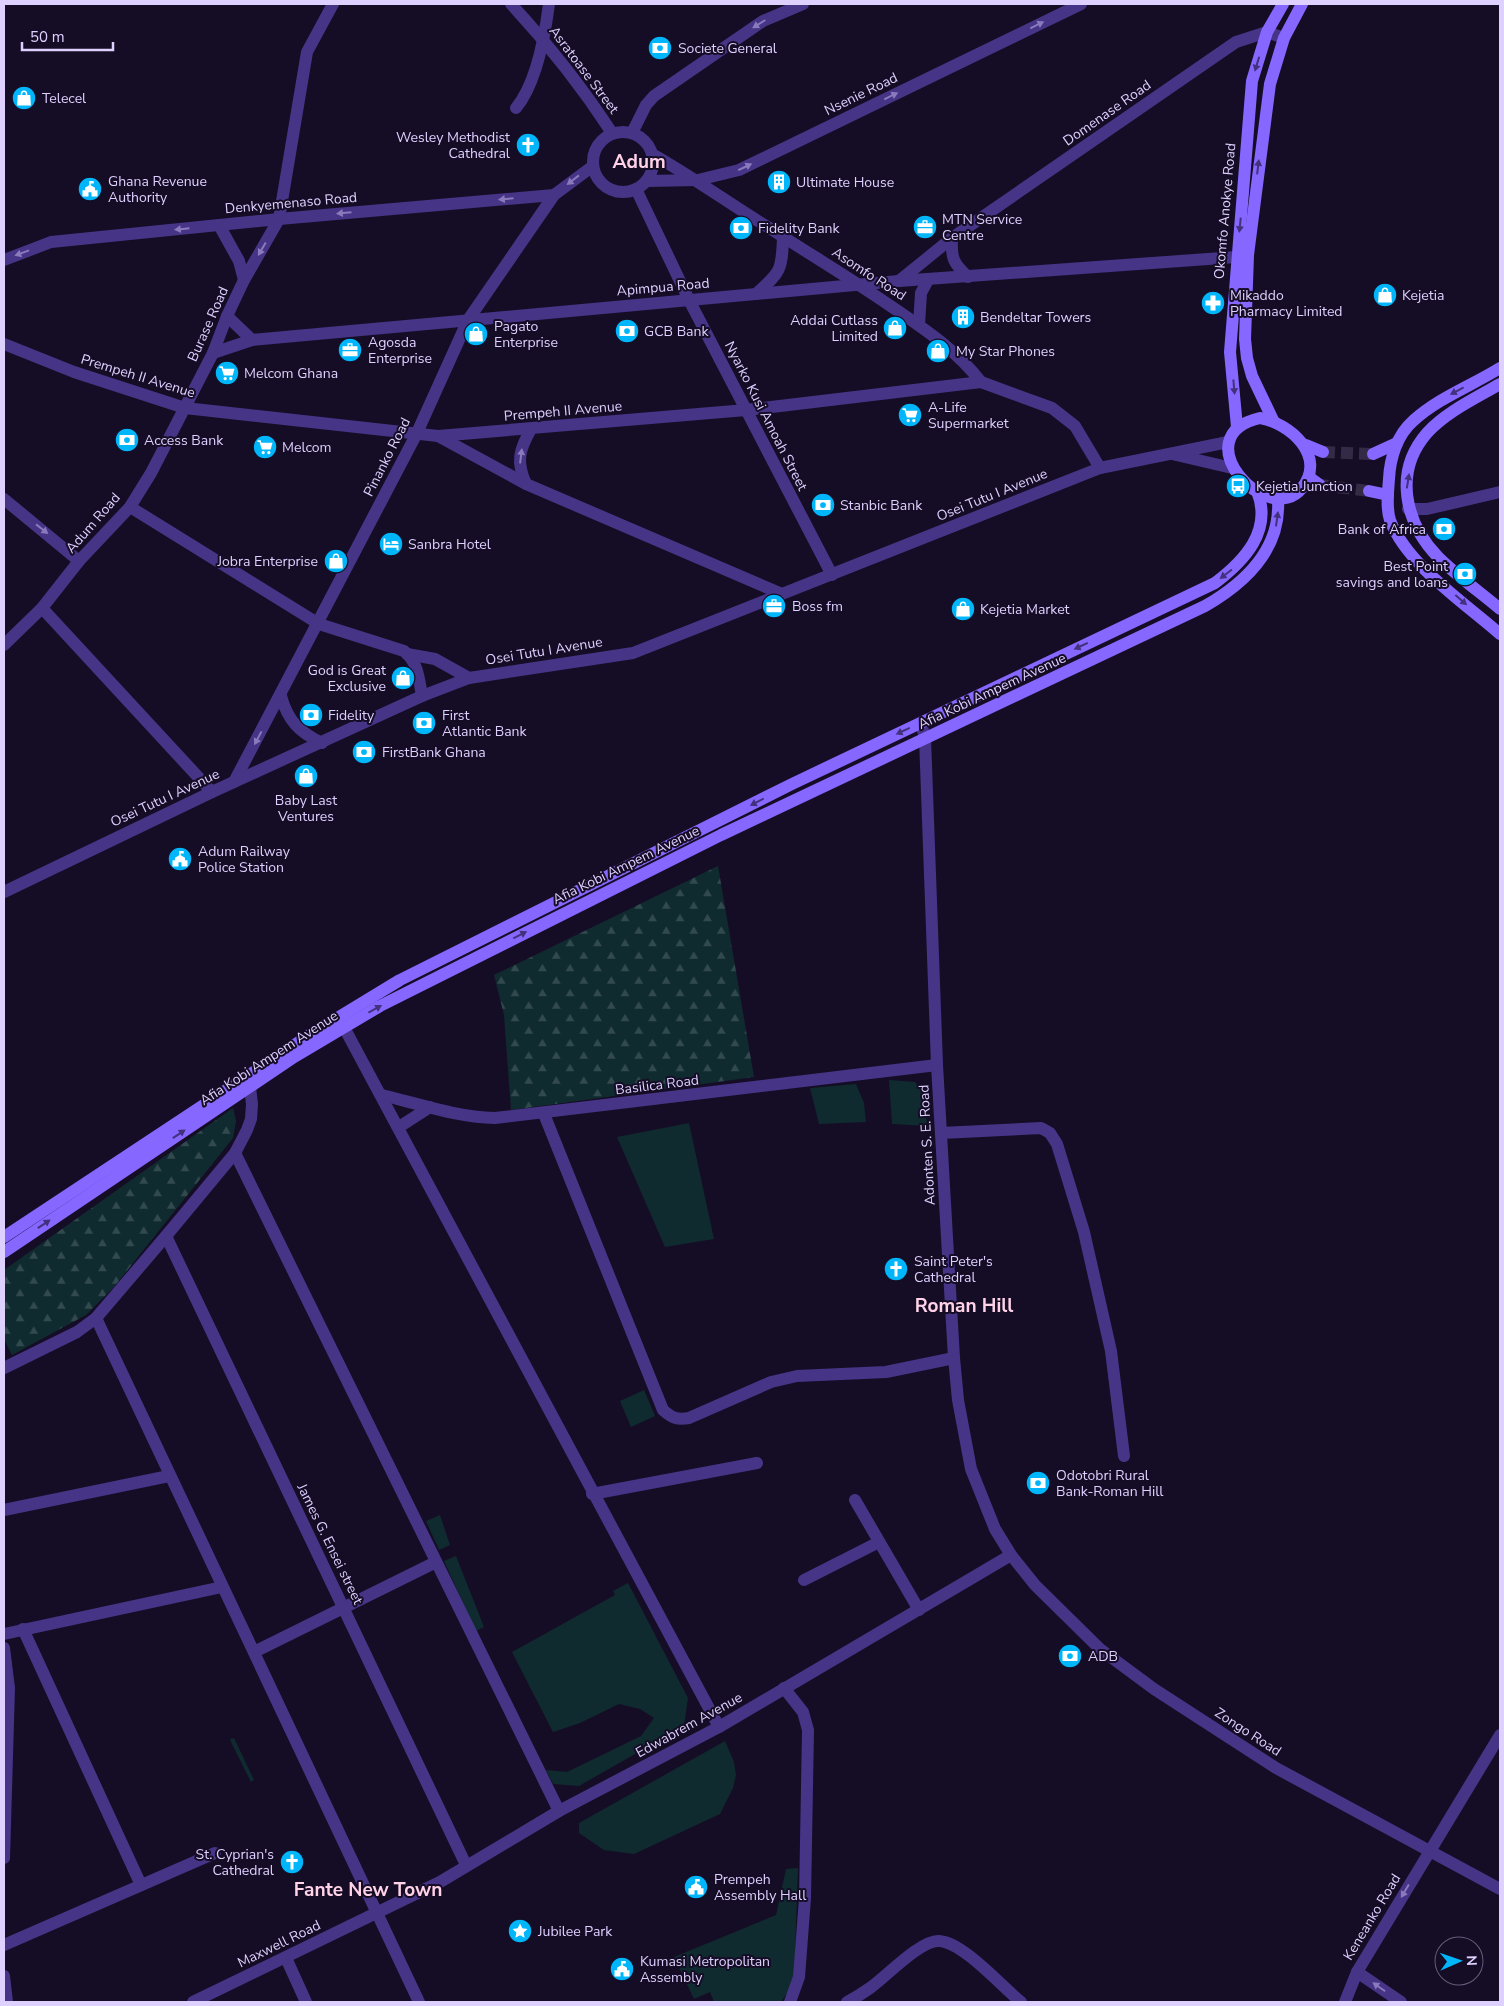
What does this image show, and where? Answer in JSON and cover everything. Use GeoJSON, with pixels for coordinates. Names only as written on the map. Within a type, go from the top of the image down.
{"type":"FeatureCollection","features":[{"type":"Feature","properties":{"kind":"main road","name":"Okomfo Anokye Road"},"geometry":{"type":"LineString","coordinates":[[1237,427],[1230,352],[1236,257],[1252,81],[1267,32],[1283,4]]}},
{"type":"Feature","properties":{"kind":"main road","name":"Okomfo Anokye Road"},"geometry":{"type":"LineString","coordinates":[[1273,420],[1252,376],[1245,340],[1248,256],[1270,84],[1284,38],[1302,4]]}},
{"type":"Feature","properties":{"kind":"main road"},"geometry":{"type":"LineString","coordinates":[[1500,368],[1431,405],[1411,422],[1397,443],[1390,465],[1388,494],[1390,520],[1402,545],[1437,579],[1500,634]]}},
{"type":"Feature","properties":{"kind":"main road"},"geometry":{"type":"LineString","coordinates":[[1500,384],[1450,414],[1427,433],[1416,450],[1408,474],[1406,491],[1408,509],[1420,534],[1439,558],[1500,609]]}},
{"type":"Feature","properties":{"kind":"main road"},"geometry":{"type":"LineString","coordinates":[[1306,445],[1311,462],[1309,477],[1301,489],[1290,497],[1278,500],[1266,498],[1257,491],[1232,468],[1228,458],[1228,442],[1237,427],[1247,421],[1260,418],[1273,420],[1306,445],[1323,452]]}},
{"type":"Feature","properties":{"kind":"main road"},"geometry":{"type":"LineString","coordinates":[[1373,454],[1397,443]]}},
{"type":"Feature","properties":{"kind":"main road"},"geometry":{"type":"LineString","coordinates":[[1309,477],[1320,486]]}},
{"type":"Feature","properties":{"kind":"main road","name":"Afia Kobi Ampem Avenue"},"geometry":{"type":"LineString","coordinates":[[4,1237],[247,1083],[294,1057],[400,980],[792,784],[1215,583],[1233,569],[1248,553],[1258,537],[1260,508],[1257,491]]}},
{"type":"Feature","properties":{"kind":"main road"},"geometry":{"type":"LineString","coordinates":[[1369,491],[1388,494]]}},
{"type":"Feature","properties":{"kind":"main road","name":"Afia Kobi Ampem Avenue"},"geometry":{"type":"LineString","coordinates":[[341,1022],[380,1006],[536,926],[721,835],[925,738],[1038,687],[1205,606],[1232,590],[1248,575],[1274,538],[1279,516],[1278,500]]}},
{"type":"Feature","properties":{"kind":"main road","name":"Afia Kobi Ampem Avenue"},"geometry":{"type":"LineString","coordinates":[[4,1252],[247,1083]]}},
{"type":"Feature","properties":{"kind":"street"},"geometry":{"type":"LineString","coordinates":[[280,219],[307,52],[333,4]]}},
{"type":"Feature","properties":{"kind":"street","name":"Asratoase Street"},"geometry":{"type":"LineString","coordinates":[[511,4],[544,40],[589,96],[612,133]]}},
{"type":"Feature","properties":{"kind":"street"},"geometry":{"type":"LineString","coordinates":[[516,108],[525,96],[544,40],[548,4]]}},
{"type":"Feature","properties":{"kind":"street"},"geometry":{"type":"LineString","coordinates":[[632,133],[646,105],[654,96],[763,21],[804,4]]}},
{"type":"Feature","properties":{"kind":"street","name":"Nsenie Road"},"geometry":{"type":"LineString","coordinates":[[698,180],[739,170],[1081,4]]}},
{"type":"Feature","properties":{"kind":"street"},"geometry":{"type":"LineString","coordinates":[[1267,32],[1284,38]]}},
{"type":"Feature","properties":{"kind":"street","name":"Domenase Road"},"geometry":{"type":"LineString","coordinates":[[899,281],[952,238],[1236,42],[1267,32]]}},
{"type":"Feature","properties":{"kind":"street"},"geometry":{"type":"LineString","coordinates":[[612,133],[632,133],[648,145],[652,154],[653,164],[647,181],[636,189],[620,192],[610,190],[596,176],[593,156],[597,146],[612,133]]}},
{"type":"Feature","properties":{"kind":"street"},"geometry":{"type":"LineString","coordinates":[[652,154],[698,180]]}},
{"type":"Feature","properties":{"kind":"street","name":"Pinanko Road"},"geometry":{"type":"LineString","coordinates":[[234,782],[319,624],[416,435],[468,320],[554,195],[593,166]]}},
{"type":"Feature","properties":{"kind":"street"},"geometry":{"type":"LineString","coordinates":[[647,181],[698,180]]}},
{"type":"Feature","properties":{"kind":"street","name":"Asomfo Road"},"geometry":{"type":"LineString","coordinates":[[698,180],[724,201],[860,285],[919,325],[964,360],[982,382]]}},
{"type":"Feature","properties":{"kind":"street","name":"Nyarko Kusi Amoah Street"},"geometry":{"type":"LineString","coordinates":[[636,189],[689,300],[832,575]]}},
{"type":"Feature","properties":{"kind":"street","name":"Denkyemenaso Road"},"geometry":{"type":"LineString","coordinates":[[4,260],[51,242],[280,219],[554,195]]}},
{"type":"Feature","properties":{"kind":"street","name":"Burase Road"},"geometry":{"type":"LineString","coordinates":[[185,408],[213,353],[227,316],[244,280],[280,219]]}},
{"type":"Feature","properties":{"kind":"street","name":"Burase Road"},"geometry":{"type":"LineString","coordinates":[[220,225],[239,261],[244,280]]}},
{"type":"Feature","properties":{"kind":"street"},"geometry":{"type":"LineString","coordinates":[[756,294],[776,276],[782,262],[783,237]]}},
{"type":"Feature","properties":{"kind":"street"},"geometry":{"type":"LineString","coordinates":[[952,238],[954,261],[957,268],[968,277]]}},
{"type":"Feature","properties":{"kind":"street","name":"Apimpua Road"},"geometry":{"type":"LineString","coordinates":[[213,353],[252,340],[899,281],[1236,257]]}},
{"type":"Feature","properties":{"kind":"street"},"geometry":{"type":"LineString","coordinates":[[919,325],[921,293],[928,280]]}},
{"type":"Feature","properties":{"kind":"street"},"geometry":{"type":"LineString","coordinates":[[227,316],[252,340]]}},
{"type":"Feature","properties":{"kind":"street","name":"Prempeh II Avenue"},"geometry":{"type":"LineString","coordinates":[[4,344],[74,372],[185,408],[438,436],[746,410],[982,382],[1052,408],[1075,426],[1100,468]]}},
{"type":"Feature","properties":{"kind":"street","name":"Adum Road"},"geometry":{"type":"LineString","coordinates":[[4,645],[42,608],[79,561],[130,507],[151,473],[185,408]]}},
{"type":"Feature","properties":{"kind":"street"},"geometry":{"type":"LineString","coordinates":[[526,484],[519,470],[520,456],[522,445],[531,429]]}},
{"type":"Feature","properties":{"kind":"street"},"geometry":{"type":"LineString","coordinates":[[438,436],[526,484],[782,594]]}},
{"type":"Feature","properties":{"kind":"street","name":"Osei Tutu I Avenue"},"geometry":{"type":"LineString","coordinates":[[4,892],[212,792],[422,696],[469,678],[633,653],[1100,468],[1228,442]]}},
{"type":"Feature","properties":{"kind":"street"},"geometry":{"type":"LineString","coordinates":[[1167,453],[1232,468]]}},
{"type":"Feature","properties":{"kind":"street"},"geometry":{"type":"LineString","coordinates":[[1408,509],[1427,509],[1500,492]]}},
{"type":"Feature","properties":{"kind":"street"},"geometry":{"type":"LineString","coordinates":[[4,499],[79,561]]}},
{"type":"Feature","properties":{"kind":"street"},"geometry":{"type":"LineString","coordinates":[[130,507],[319,624],[407,654],[435,659],[469,678]]}},
{"type":"Feature","properties":{"kind":"street"},"geometry":{"type":"LineString","coordinates":[[42,608],[212,792]]}},
{"type":"Feature","properties":{"kind":"street"},"geometry":{"type":"LineString","coordinates":[[407,654],[416,665],[422,696]]}},
{"type":"Feature","properties":{"kind":"street"},"geometry":{"type":"LineString","coordinates":[[281,696],[286,713],[296,728],[306,736],[322,743]]}},
{"type":"Feature","properties":{"kind":"street","name":"Adonten S. E. Road"},"geometry":{"type":"LineString","coordinates":[[921,723],[925,738],[937,1065],[958,1400],[971,1469],[995,1529],[1011,1555]]}},
{"type":"Feature","properties":{"kind":"street"},"geometry":{"type":"LineString","coordinates":[[341,1022],[382,1095],[592,1494],[719,1727]]}},
{"type":"Feature","properties":{"kind":"street","name":"Basilica Road"},"geometry":{"type":"LineString","coordinates":[[382,1095],[481,1118],[544,1114],[937,1065]]}},
{"type":"Feature","properties":{"kind":"street"},"geometry":{"type":"LineString","coordinates":[[4,1368],[77,1332],[96,1318],[166,1236],[235,1153],[252,1119],[247,1083]]}},
{"type":"Feature","properties":{"kind":"street"},"geometry":{"type":"LineString","coordinates":[[399,1127],[430,1107]]}},
{"type":"Feature","properties":{"kind":"street"},"geometry":{"type":"LineString","coordinates":[[544,1114],[663,1410],[670,1416],[678,1420],[689,1418],[771,1382],[797,1376],[886,1372],[954,1358]]}},
{"type":"Feature","properties":{"kind":"street"},"geometry":{"type":"LineString","coordinates":[[941,1133],[1041,1128],[1050,1133],[1057,1144],[1084,1232],[1111,1351],[1124,1456]]}},
{"type":"Feature","properties":{"kind":"street"},"geometry":{"type":"LineString","coordinates":[[235,1153],[559,1811]]}},
{"type":"Feature","properties":{"kind":"street","name":"James G. Ensei street"},"geometry":{"type":"LineString","coordinates":[[166,1236],[466,1866]]}},
{"type":"Feature","properties":{"kind":"street"},"geometry":{"type":"LineString","coordinates":[[96,1318],[419,2002]]}},
{"type":"Feature","properties":{"kind":"street"},"geometry":{"type":"LineString","coordinates":[[592,1494],[757,1464]]}},
{"type":"Feature","properties":{"kind":"street"},"geometry":{"type":"LineString","coordinates":[[4,1510],[169,1476]]}},
{"type":"Feature","properties":{"kind":"street"},"geometry":{"type":"LineString","coordinates":[[854,1500],[919,1610]]}},
{"type":"Feature","properties":{"kind":"street"},"geometry":{"type":"LineString","coordinates":[[804,1580],[879,1542]]}},
{"type":"Feature","properties":{"kind":"street","name":"Edwabrem Avenue"},"geometry":{"type":"LineString","coordinates":[[377,1912],[440,1882],[559,1811],[719,1727],[1011,1555]]}},
{"type":"Feature","properties":{"kind":"street","name":"Zongo Road"},"geometry":{"type":"LineString","coordinates":[[1011,1555],[1036,1585],[1100,1649],[1154,1689],[1276,1768],[1500,1889]]}},
{"type":"Feature","properties":{"kind":"street"},"geometry":{"type":"LineString","coordinates":[[254,1652],[436,1562]]}},
{"type":"Feature","properties":{"kind":"street"},"geometry":{"type":"LineString","coordinates":[[4,1634],[222,1588]]}},
{"type":"Feature","properties":{"kind":"street"},"geometry":{"type":"LineString","coordinates":[[23,1629],[141,1885]]}},
{"type":"Feature","properties":{"kind":"street"},"geometry":{"type":"LineString","coordinates":[[4,1648],[9,1688],[4,1858]]}},
{"type":"Feature","properties":{"kind":"street"},"geometry":{"type":"LineString","coordinates":[[784,1688],[803,1712],[808,1730],[806,1898],[799,1977],[790,2002]]}},
{"type":"Feature","properties":{"kind":"street","name":"Keneanko Road"},"geometry":{"type":"LineString","coordinates":[[1345,2002],[1357,1972],[1500,1735]]}},
{"type":"Feature","properties":{"kind":"street"},"geometry":{"type":"LineString","coordinates":[[4,1945],[215,1852]]}},
{"type":"Feature","properties":{"kind":"street","name":"Maxwell Road"},"geometry":{"type":"LineString","coordinates":[[195,2002],[377,1912]]}},
{"type":"Feature","properties":{"kind":"street"},"geometry":{"type":"LineString","coordinates":[[847,2002],[870,1988],[918,1950],[932,1942],[939,1941],[962,1951],[1021,2002]]}},
{"type":"Feature","properties":{"kind":"street"},"geometry":{"type":"LineString","coordinates":[[286,1958],[306,2002]]}},
{"type":"Feature","properties":{"kind":"street"},"geometry":{"type":"LineString","coordinates":[[1357,1972],[1401,2002]]}},
{"type":"Feature","properties":{"kind":"street"},"geometry":{"type":"LineString","coordinates":[[4,1976],[7,2002]]}},
{"type":"Feature","properties":{"kind":"green space"},"geometry":{"type":"Polygon","coordinates":[[[718,866],[754,1077],[511,1110],[504,1015],[494,975],[718,866]]]}},
{"type":"Feature","properties":{"kind":"green space"},"geometry":{"type":"Polygon","coordinates":[[[889,1080],[915,1082],[924,1094],[927,1126],[892,1124],[889,1080]]]}},
{"type":"Feature","properties":{"kind":"green space"},"geometry":{"type":"Polygon","coordinates":[[[856,1084],[864,1103],[866,1122],[819,1124],[810,1088],[856,1084]]]}},
{"type":"Feature","properties":{"kind":"green space"},"geometry":{"type":"Polygon","coordinates":[[[233,1108],[236,1121],[233,1138],[114,1287],[86,1315],[12,1355],[4,1339],[4,1270],[233,1108]]]}},
{"type":"Feature","properties":{"kind":"green space"},"geometry":{"type":"Polygon","coordinates":[[[689,1123],[714,1239],[665,1247],[617,1137],[689,1123]]]}},
{"type":"Feature","properties":{"kind":"green space"},"geometry":{"type":"Polygon","coordinates":[[[644,1390],[655,1416],[631,1427],[620,1401],[644,1390]]]}},
{"type":"Feature","properties":{"kind":"green space"},"geometry":{"type":"Polygon","coordinates":[[[440,1515],[450,1545],[439,1550],[426,1521],[440,1515]]]}},
{"type":"Feature","properties":{"kind":"green space"},"geometry":{"type":"Polygon","coordinates":[[[456,1556],[484,1627],[476,1631],[444,1561],[456,1556]]]}},
{"type":"Feature","properties":{"kind":"green space"},"geometry":{"type":"Polygon","coordinates":[[[628,1583],[688,1698],[684,1726],[579,1786],[553,1784],[546,1770],[567,1772],[641,1736],[654,1718],[640,1709],[619,1704],[580,1723],[553,1732],[512,1652],[615,1595],[613,1591],[628,1583]]]}},
{"type":"Feature","properties":{"kind":"green space"},"geometry":{"type":"Polygon","coordinates":[[[234,1738],[254,1780],[251,1782],[231,1742],[230,1739],[234,1738]]]}},
{"type":"Feature","properties":{"kind":"green space"},"geometry":{"type":"Polygon","coordinates":[[[725,1741],[734,1762],[736,1775],[733,1788],[720,1814],[634,1854],[604,1850],[579,1833],[579,1823],[725,1741]]]}},
{"type":"Feature","properties":{"kind":"green space"},"geometry":{"type":"Polygon","coordinates":[[[798,1868],[794,1983],[781,2002],[714,2002],[710,1992],[694,1999],[674,1957],[776,1915],[786,1869],[798,1868]]]}},
{"type":"Feature","properties":{"kind":"tunnel"},"geometry":{"type":"LineString","coordinates":[[1323,452],[1373,454]]}},
{"type":"Feature","properties":{"kind":"tunnel"},"geometry":{"type":"LineString","coordinates":[[1320,485],[1369,491]]}},
{"type":"Feature","properties":{"kind":"place","name":"Societe General"},"geometry":{"type":"Point","coordinates":[660,48]}},
{"type":"Feature","properties":{"kind":"place","name":"Telecel"},"geometry":{"type":"Point","coordinates":[24,98]}},
{"type":"Feature","properties":{"kind":"place","name":"Wesley Methodist Cathedral"},"geometry":{"type":"Point","coordinates":[528,145]}},
{"type":"Feature","properties":{"kind":"place","name":"Ultimate House"},"geometry":{"type":"Point","coordinates":[779,182]}},
{"type":"Feature","properties":{"kind":"place","name":"Ghana Revenue Authority"},"geometry":{"type":"Point","coordinates":[90,189]}},
{"type":"Feature","properties":{"kind":"place","name":"MTN Service Centre"},"geometry":{"type":"Point","coordinates":[925,227]}},
{"type":"Feature","properties":{"kind":"place","name":"Fidelity Bank"},"geometry":{"type":"Point","coordinates":[741,228]}},
{"type":"Feature","properties":{"kind":"place","name":"Kejetia"},"geometry":{"type":"Point","coordinates":[1385,295]}},
{"type":"Feature","properties":{"kind":"place","name":"Mikaddo Pharmacy Limited"},"geometry":{"type":"Point","coordinates":[1213,303]}},
{"type":"Feature","properties":{"kind":"place","name":"Bendeltar Towers"},"geometry":{"type":"Point","coordinates":[963,317]}},
{"type":"Feature","properties":{"kind":"place","name":"Addai Cutlass Limited"},"geometry":{"type":"Point","coordinates":[895,328]}},
{"type":"Feature","properties":{"kind":"place","name":"GCB Bank"},"geometry":{"type":"Point","coordinates":[627,331]}},
{"type":"Feature","properties":{"kind":"place","name":"Pagato Enterprise"},"geometry":{"type":"Point","coordinates":[476,334]}},
{"type":"Feature","properties":{"kind":"place","name":"Agosda Enterprise"},"geometry":{"type":"Point","coordinates":[350,350]}},
{"type":"Feature","properties":{"kind":"place","name":"My Star Phones"},"geometry":{"type":"Point","coordinates":[938,351]}},
{"type":"Feature","properties":{"kind":"place","name":"Melcom Ghana"},"geometry":{"type":"Point","coordinates":[227,373]}},
{"type":"Feature","properties":{"kind":"place","name":"A-Life Supermarket"},"geometry":{"type":"Point","coordinates":[910,415]}},
{"type":"Feature","properties":{"kind":"place","name":"Access Bank"},"geometry":{"type":"Point","coordinates":[127,440]}},
{"type":"Feature","properties":{"kind":"place","name":"Melcom"},"geometry":{"type":"Point","coordinates":[265,447]}},
{"type":"Feature","properties":{"kind":"place","name":"Kejetia Junction"},"geometry":{"type":"Point","coordinates":[1238,486]}},
{"type":"Feature","properties":{"kind":"place","name":"Stanbic Bank"},"geometry":{"type":"Point","coordinates":[823,505]}},
{"type":"Feature","properties":{"kind":"place","name":"Bank of Africa"},"geometry":{"type":"Point","coordinates":[1444,529]}},
{"type":"Feature","properties":{"kind":"place","name":"Sanbra Hotel"},"geometry":{"type":"Point","coordinates":[391,544]}},
{"type":"Feature","properties":{"kind":"place","name":"Jobra Enterprise"},"geometry":{"type":"Point","coordinates":[336,561]}},
{"type":"Feature","properties":{"kind":"place","name":"Best Point savings and loans"},"geometry":{"type":"Point","coordinates":[1465,574]}},
{"type":"Feature","properties":{"kind":"place","name":"Boss fm"},"geometry":{"type":"Point","coordinates":[774,606]}},
{"type":"Feature","properties":{"kind":"place","name":"Kejetia Market"},"geometry":{"type":"Point","coordinates":[963,609]}},
{"type":"Feature","properties":{"kind":"place","name":"God is Great Exclusive"},"geometry":{"type":"Point","coordinates":[403,678]}},
{"type":"Feature","properties":{"kind":"place","name":"Fidelity"},"geometry":{"type":"Point","coordinates":[311,715]}},
{"type":"Feature","properties":{"kind":"place","name":"First Atlantic Bank"},"geometry":{"type":"Point","coordinates":[424,723]}},
{"type":"Feature","properties":{"kind":"place","name":"FirstBank Ghana"},"geometry":{"type":"Point","coordinates":[364,752]}},
{"type":"Feature","properties":{"kind":"place","name":"Baby Last Ventures"},"geometry":{"type":"Point","coordinates":[306,776]}},
{"type":"Feature","properties":{"kind":"place","name":"Adum Railway Police Station"},"geometry":{"type":"Point","coordinates":[180,859]}},
{"type":"Feature","properties":{"kind":"place","name":"Saint Peter's Cathedral"},"geometry":{"type":"Point","coordinates":[896,1269]}},
{"type":"Feature","properties":{"kind":"place","name":"Odotobri Rural Bank-Roman Hill"},"geometry":{"type":"Point","coordinates":[1038,1483]}},
{"type":"Feature","properties":{"kind":"place","name":"ADB"},"geometry":{"type":"Point","coordinates":[1070,1656]}},
{"type":"Feature","properties":{"kind":"place","name":"St. Cyprian's Cathedral"},"geometry":{"type":"Point","coordinates":[292,1862]}},
{"type":"Feature","properties":{"kind":"place","name":"Prempeh Assembly Hall"},"geometry":{"type":"Point","coordinates":[696,1887]}},
{"type":"Feature","properties":{"kind":"place","name":"Jubilee Park"},"geometry":{"type":"Point","coordinates":[520,1931]}},
{"type":"Feature","properties":{"kind":"place","name":"Kumasi Metropolitan Assembly"},"geometry":{"type":"Point","coordinates":[622,1969]}},
{"type":"Feature","properties":{"kind":"district","name":"Adum"},"geometry":{"type":"Point","coordinates":[639,162]}},
{"type":"Feature","properties":{"kind":"district","name":"Roman Hill"},"geometry":{"type":"Point","coordinates":[964,1306]}},
{"type":"Feature","properties":{"kind":"district","name":"Fante New Town"},"geometry":{"type":"Point","coordinates":[368,1890]}}]}
